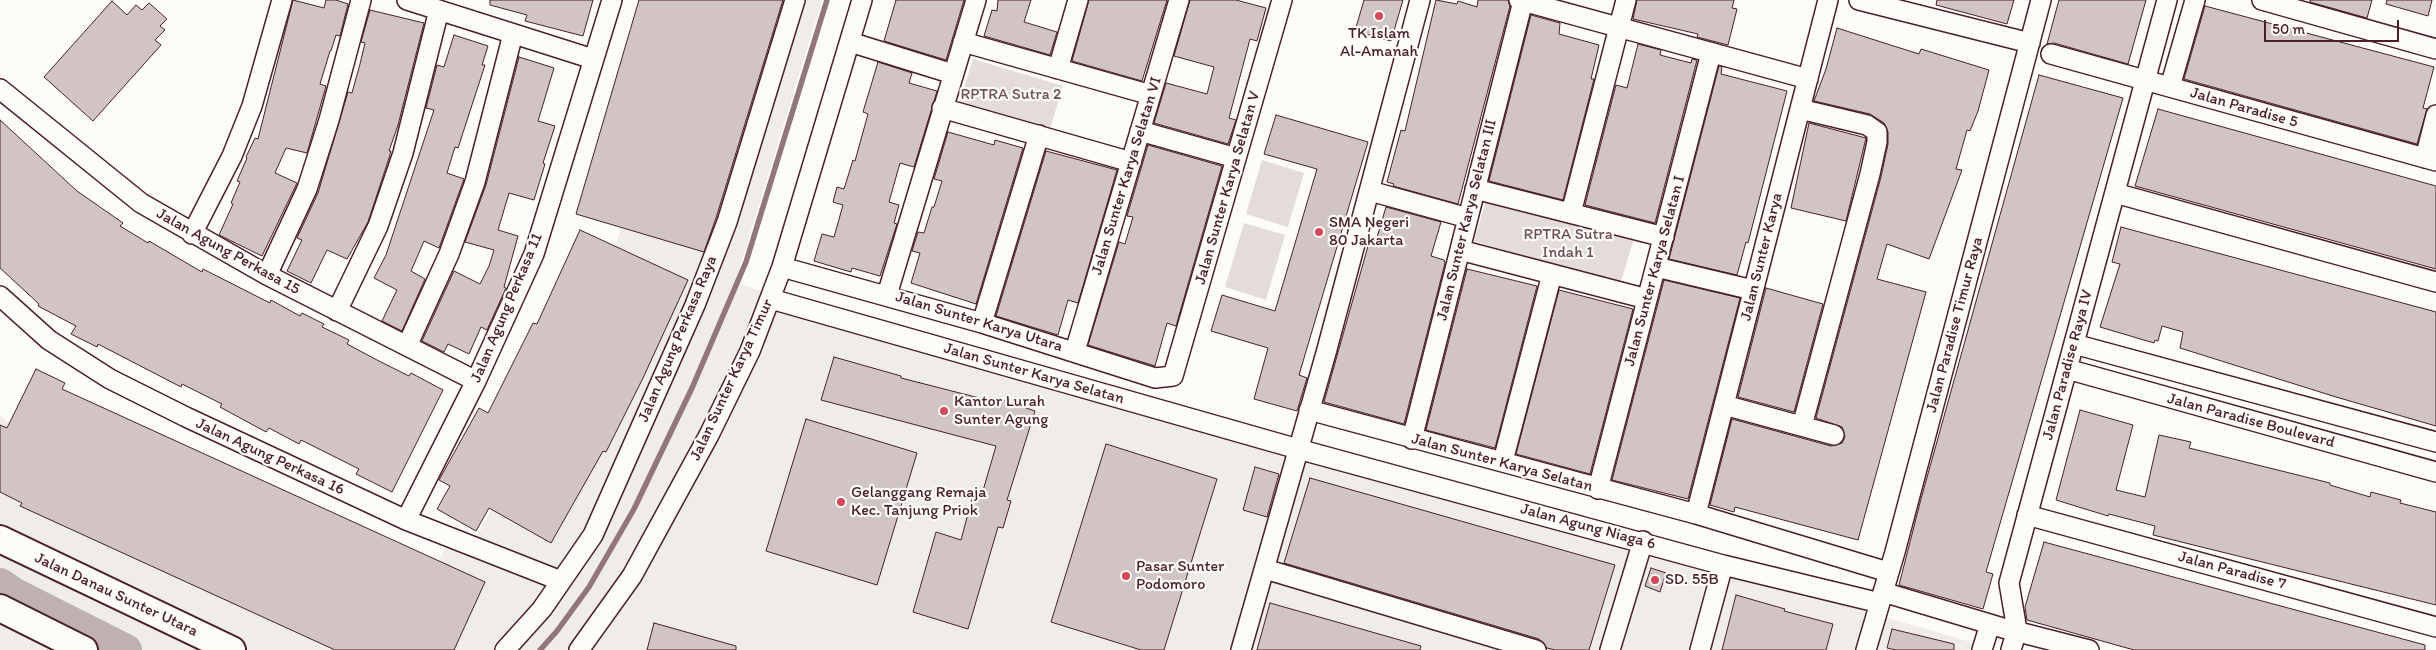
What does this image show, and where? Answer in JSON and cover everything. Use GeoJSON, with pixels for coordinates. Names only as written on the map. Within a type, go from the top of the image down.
{"type":"FeatureCollection","features":[{"type":"Feature","properties":{"kind":"main road","name":"Jalan Danau Sunter Utara"},"geometry":{"type":"LineString","coordinates":[[0,539],[232,650]]}},
{"type":"Feature","properties":{"kind":"main road"},"geometry":{"type":"LineString","coordinates":[[0,608],[84,650]]}},
{"type":"Feature","properties":{"kind":"street"},"geometry":{"type":"LineString","coordinates":[[192,234],[232,156],[252,106],[282,0]]}},
{"type":"Feature","properties":{"kind":"street"},"geometry":{"type":"LineString","coordinates":[[267,275],[307,189],[329,120],[361,0]]}},
{"type":"Feature","properties":{"kind":"street"},"geometry":{"type":"LineString","coordinates":[[406,0],[593,59]]}},
{"type":"Feature","properties":{"kind":"street","name":"Jalan Agung Perkasa 11"},"geometry":{"type":"LineString","coordinates":[[406,520],[476,381],[534,254],[612,0]]}},
{"type":"Feature","properties":{"kind":"street","name":"Jalan Agung Perkasa Raya"},"geometry":{"type":"LineString","coordinates":[[505,650],[542,609],[593,535],[695,305],[727,222],[795,0]]}},
{"type":"Feature","properties":{"kind":"street","name":"Jalan Sunter Karya Timur"},"geometry":{"type":"LineString","coordinates":[[579,650],[632,576],[709,435],[750,350],[782,267],[862,0]]}},
{"type":"Feature","properties":{"kind":"street"},"geometry":{"type":"LineString","coordinates":[[887,295],[976,0]]}},
{"type":"Feature","properties":{"kind":"street"},"geometry":{"type":"LineString","coordinates":[[1058,69],[1078,0]]}},
{"type":"Feature","properties":{"kind":"street","name":"Jalan Sunter Karya Selatan VI"},"geometry":{"type":"LineString","coordinates":[[1075,351],[1179,0]]}},
{"type":"Feature","properties":{"kind":"street","name":"Jalan Sunter Karya Selatan V"},"geometry":{"type":"LineString","coordinates":[[1173,376],[1282,0]]}},
{"type":"Feature","properties":{"kind":"street"},"geometry":{"type":"LineString","coordinates":[[1241,650],[1370,191],[1420,0]]}},
{"type":"Feature","properties":{"kind":"street"},"geometry":{"type":"LineString","coordinates":[[1521,0],[1808,79]]}},
{"type":"Feature","properties":{"kind":"street","name":"Jalan Sunter Karya Selatan III"},"geometry":{"type":"LineString","coordinates":[[1412,439],[1521,0]]}},
{"type":"Feature","properties":{"kind":"street"},"geometry":{"type":"LineString","coordinates":[[1570,213],[1626,0]]}},
{"type":"Feature","properties":{"kind":"street","name":"Jalan Sunter Karya"},"geometry":{"type":"LineString","coordinates":[[1696,514],[1828,0]]}},
{"type":"Feature","properties":{"kind":"street"},"geometry":{"type":"LineString","coordinates":[[1859,0],[2030,43]]}},
{"type":"Feature","properties":{"kind":"street","name":"Jalan Paradise Timur Raya"},"geometry":{"type":"LineString","coordinates":[[1866,650],[2041,0]]}},
{"type":"Feature","properties":{"kind":"street","name":"Jalan Paradise Raya IV"},"geometry":{"type":"LineString","coordinates":[[2011,650],[2017,630],[2009,583],[2167,0]]}},
{"type":"Feature","properties":{"kind":"street"},"geometry":{"type":"LineString","coordinates":[[2170,87],[2195,0]]}},
{"type":"Feature","properties":{"kind":"street"},"geometry":{"type":"LineString","coordinates":[[2262,0],[2436,49]]}},
{"type":"Feature","properties":{"kind":"street"},"geometry":{"type":"LineString","coordinates":[[337,311],[378,226],[403,153],[439,10]]}},
{"type":"Feature","properties":{"kind":"street"},"geometry":{"type":"LineString","coordinates":[[407,346],[449,254],[475,182],[513,34]]}},
{"type":"Feature","properties":{"kind":"street"},"geometry":{"type":"LineString","coordinates":[[850,42],[953,74]]}},
{"type":"Feature","properties":{"kind":"street"},"geometry":{"type":"LineString","coordinates":[[963,42],[1151,95]]}},
{"type":"Feature","properties":{"kind":"street","name":"Jalan Sunter Karya Selatan I"},"geometry":{"type":"LineString","coordinates":[[1598,489],[1711,53]]}},
{"type":"Feature","properties":{"kind":"street","name":"Jalan Paradise 5"},"geometry":{"type":"LineString","coordinates":[[2051,54],[2430,160]]}},
{"type":"Feature","properties":{"kind":"street","name":"Jalan Agung Perkasa 15"},"geometry":{"type":"LineString","coordinates":[[0,89],[141,203],[192,234],[267,275],[476,381]]}},
{"type":"Feature","properties":{"kind":"street"},"geometry":{"type":"LineString","coordinates":[[942,108],[1132,162]]}},
{"type":"Feature","properties":{"kind":"street"},"geometry":{"type":"LineString","coordinates":[[1800,109],[1867,125],[1877,132],[1877,142],[1870,174],[1802,426]]}},
{"type":"Feature","properties":{"kind":"street"},"geometry":{"type":"LineString","coordinates":[[2430,160],[2436,115]]}},
{"type":"Feature","properties":{"kind":"street"},"geometry":{"type":"LineString","coordinates":[[1140,130],[1236,158]]}},
{"type":"Feature","properties":{"kind":"street"},"geometry":{"type":"LineString","coordinates":[[982,323],[1039,136]]}},
{"type":"Feature","properties":{"kind":"street"},"geometry":{"type":"LineString","coordinates":[[1475,189],[1664,237]]}},
{"type":"Feature","properties":{"kind":"street"},"geometry":{"type":"LineString","coordinates":[[1370,191],[1468,218]]}},
{"type":"Feature","properties":{"kind":"street"},"geometry":{"type":"LineString","coordinates":[[2115,193],[2436,282]]}},
{"type":"Feature","properties":{"kind":"street"},"geometry":{"type":"LineString","coordinates":[[1460,250],[1647,299]]}},
{"type":"Feature","properties":{"kind":"street","name":"Jalan Sunter Karya Utara"},"geometry":{"type":"LineString","coordinates":[[782,267],[982,323],[1155,378],[1173,376]]}},
{"type":"Feature","properties":{"kind":"street"},"geometry":{"type":"LineString","coordinates":[[1656,267],[1753,290]]}},
{"type":"Feature","properties":{"kind":"street"},"geometry":{"type":"LineString","coordinates":[[1503,461],[1552,274]]}},
{"type":"Feature","properties":{"kind":"street","name":"Jalan Agung Perkasa 16"},"geometry":{"type":"LineString","coordinates":[[0,296],[49,340],[110,379],[186,417],[406,520],[562,581]]}},
{"type":"Feature","properties":{"kind":"street","name":"Jalan Sunter Karya Selatan"},"geometry":{"type":"LineString","coordinates":[[771,299],[1298,449]]}},
{"type":"Feature","properties":{"kind":"street","name":"Jalan Paradise Boulevard"},"geometry":{"type":"LineString","coordinates":[[2074,344],[2436,442]]}},
{"type":"Feature","properties":{"kind":"street","name":"Jalan Paradise Boulevard"},"geometry":{"type":"LineString","coordinates":[[2067,369],[2436,472]]}},
{"type":"Feature","properties":{"kind":"street"},"geometry":{"type":"LineString","coordinates":[[1724,405],[1834,435]]}},
{"type":"Feature","properties":{"kind":"street","name":"Jalan Sunter Karya Selatan"},"geometry":{"type":"LineString","coordinates":[[1309,410],[1696,514],[1888,572]]}},
{"type":"Feature","properties":{"kind":"street","name":"Jalan Agung Niaga 6"},"geometry":{"type":"LineString","coordinates":[[1298,449],[1643,541],[1723,565],[1881,597],[2017,630],[2089,650]]}},
{"type":"Feature","properties":{"kind":"street","name":"Jalan Paradise 7"},"geometry":{"type":"LineString","coordinates":[[2028,515],[2436,627]]}},
{"type":"Feature","properties":{"kind":"street"},"geometry":{"type":"LineString","coordinates":[[1610,650],[1643,541]]}},
{"type":"Feature","properties":{"kind":"street"},"geometry":{"type":"LineString","coordinates":[[1700,650],[1723,565]]}},
{"type":"Feature","properties":{"kind":"street"},"geometry":{"type":"LineString","coordinates":[[1265,568],[1536,650]]}},
{"type":"Feature","properties":{"kind":"street"},"geometry":{"type":"LineString","coordinates":[[1982,650],[1990,624]]}},
{"type":"Feature","properties":{"kind":"shaded area"},"geometry":{"type":"Polygon","coordinates":[[[693,0],[822,0],[735,283],[1981,645],[1980,650],[0,650],[0,415],[55,464],[405,626],[449,541],[473,545],[603,286],[693,0]]]}},
{"type":"Feature","properties":{"kind":"green space","name":"RPTRA Sutra 2"},"geometry":{"type":"Polygon","coordinates":[[[973,59],[1063,86],[1049,132],[959,105],[973,59]]]}},
{"type":"Feature","properties":{"kind":"green space"},"geometry":{"type":"Polygon","coordinates":[[[1262,160],[1304,173],[1288,227],[1246,214],[1262,160]]]}},
{"type":"Feature","properties":{"kind":"green space","name":"RPTRA Sutra Indah 1"},"geometry":{"type":"Polygon","coordinates":[[[1488,194],[1634,238],[1620,285],[1474,241],[1488,194]]]}},
{"type":"Feature","properties":{"kind":"green space"},"geometry":{"type":"Polygon","coordinates":[[[1244,223],[1285,235],[1266,300],[1225,287],[1244,223]]]}},
{"type":"Feature","properties":{"kind":"building"},"geometry":{"type":"Polygon","coordinates":[[[293,0],[324,8],[326,0],[336,0],[348,4],[340,36],[336,35],[320,84],[326,86],[307,153],[286,148],[275,173],[297,183],[262,256],[219,235],[233,204],[231,203],[240,182],[237,181],[246,157],[255,138],[258,139],[293,0]]]}},
{"type":"Feature","properties":{"kind":"building"},"geometry":{"type":"Polygon","coordinates":[[[490,0],[593,0],[583,36],[525,21],[527,15],[490,5],[490,0]]]}},
{"type":"Feature","properties":{"kind":"building"},"geometry":{"type":"Polygon","coordinates":[[[639,0],[783,0],[704,252],[576,214],[639,0]]]}},
{"type":"Feature","properties":{"kind":"building"},"geometry":{"type":"Polygon","coordinates":[[[896,0],[964,0],[946,60],[884,41],[896,0]]]}},
{"type":"Feature","properties":{"kind":"building"},"geometry":{"type":"Polygon","coordinates":[[[998,0],[1031,0],[1024,22],[1057,32],[1050,55],[984,36],[992,10],[997,11],[998,0]]]}},
{"type":"Feature","properties":{"kind":"building"},"geometry":{"type":"Polygon","coordinates":[[[1089,0],[1167,0],[1142,81],[1072,61],[1089,0]]]}},
{"type":"Feature","properties":{"kind":"building"},"geometry":{"type":"Polygon","coordinates":[[[1190,0],[1236,0],[1266,8],[1257,41],[1250,39],[1229,118],[1236,120],[1228,144],[1154,123],[1166,83],[1207,94],[1214,67],[1174,56],[1190,0]]]}},
{"type":"Feature","properties":{"kind":"building","name":"TK Islam Al-Amanah"},"geometry":{"type":"Polygon","coordinates":[[[1364,0],[1403,0],[1391,41],[1355,31],[1364,0]]]}},
{"type":"Feature","properties":{"kind":"building"},"geometry":{"type":"Polygon","coordinates":[[[1436,0],[1457,4],[1458,1],[1477,7],[1478,0],[1508,0],[1510,6],[1458,204],[1393,186],[1394,184],[1387,182],[1401,130],[1405,131],[1436,0]]]}},
{"type":"Feature","properties":{"kind":"building"},"geometry":{"type":"Polygon","coordinates":[[[1637,0],[1734,0],[1732,8],[1737,9],[1728,45],[1697,37],[1698,34],[1633,19],[1637,0]]]}},
{"type":"Feature","properties":{"kind":"building"},"geometry":{"type":"Polygon","coordinates":[[[1937,0],[2014,0],[2007,24],[1936,5],[1937,0]]]}},
{"type":"Feature","properties":{"kind":"building"},"geometry":{"type":"Polygon","coordinates":[[[2059,0],[2146,0],[2128,64],[2054,43],[2047,44],[2059,0]]]}},
{"type":"Feature","properties":{"kind":"building"},"geometry":{"type":"Polygon","coordinates":[[[2310,0],[2372,0],[2367,18],[2310,2],[2310,0]]]}},
{"type":"Feature","properties":{"kind":"building"},"geometry":{"type":"Polygon","coordinates":[[[2387,0],[2432,0],[2428,16],[2386,4],[2387,0]]]}},
{"type":"Feature","properties":{"kind":"building"},"geometry":{"type":"Polygon","coordinates":[[[112,1],[127,15],[136,5],[142,10],[149,3],[167,19],[160,26],[165,30],[155,40],[161,45],[93,121],[44,77],[112,1]]]}},
{"type":"Feature","properties":{"kind":"building"},"geometry":{"type":"Polygon","coordinates":[[[2205,6],[2434,67],[2423,108],[2427,109],[2417,144],[2184,79],[2205,6]]]}},
{"type":"Feature","properties":{"kind":"building"},"geometry":{"type":"Polygon","coordinates":[[[370,10],[424,23],[398,125],[389,151],[391,151],[368,222],[347,259],[327,250],[311,283],[287,271],[302,240],[297,238],[318,193],[348,92],[352,93],[365,43],[361,42],[370,10]]]}},
{"type":"Feature","properties":{"kind":"building"},"geometry":{"type":"Polygon","coordinates":[[[1531,15],[1560,23],[1559,34],[1599,45],[1591,79],[1594,79],[1563,200],[1489,181],[1531,15]]]}},
{"type":"Feature","properties":{"kind":"building"},"geometry":{"type":"Polygon","coordinates":[[[1837,28],[1919,54],[1921,49],[1989,70],[1978,111],[1970,131],[1967,130],[1956,169],[1962,170],[1929,259],[1887,244],[1877,279],[1926,292],[1858,540],[1735,507],[1734,512],[1710,505],[1732,419],[1831,446],[1842,443],[1845,437],[1842,427],[1816,418],[1881,177],[1888,144],[1888,132],[1884,123],[1870,114],[1814,101],[1826,69],[1837,28]]]}},
{"type":"Feature","properties":{"kind":"building"},"geometry":{"type":"Polygon","coordinates":[[[454,35],[488,46],[482,65],[485,65],[458,148],[455,147],[447,173],[464,179],[439,248],[424,241],[411,271],[425,279],[402,331],[382,321],[397,290],[374,278],[386,255],[434,110],[426,108],[437,65],[444,67],[454,35]]]}},
{"type":"Feature","properties":{"kind":"building"},"geometry":{"type":"Polygon","coordinates":[[[1638,44],[1661,50],[1660,55],[1691,63],[1692,59],[1697,60],[1655,223],[1585,205],[1616,85],[1627,88],[1638,44]]]}},
{"type":"Feature","properties":{"kind":"building"},"geometry":{"type":"Polygon","coordinates":[[[519,57],[554,68],[538,121],[555,126],[534,200],[509,193],[498,230],[518,236],[504,287],[506,288],[487,330],[481,327],[469,354],[448,344],[444,352],[422,341],[454,271],[480,284],[489,266],[494,250],[465,242],[486,185],[519,57]]]}},
{"type":"Feature","properties":{"kind":"building"},"geometry":{"type":"Polygon","coordinates":[[[878,62],[912,73],[909,83],[937,91],[914,167],[900,163],[889,202],[899,205],[894,223],[897,224],[880,276],[852,268],[851,272],[814,261],[822,234],[834,237],[843,205],[833,202],[837,187],[844,189],[853,160],[855,161],[868,114],[863,112],[878,62]]]}},
{"type":"Feature","properties":{"kind":"building"},"geometry":{"type":"Polygon","coordinates":[[[1719,66],[1722,67],[1721,74],[1787,91],[1748,243],[1746,242],[1737,275],[1669,259],[1719,66]]]}},
{"type":"Feature","properties":{"kind":"building"},"geometry":{"type":"Polygon","coordinates":[[[2039,75],[2123,98],[1986,572],[1993,574],[1983,609],[1899,585],[1921,499],[2039,75]]]}},
{"type":"Feature","properties":{"kind":"building"},"geometry":{"type":"Polygon","coordinates":[[[2158,109],[2436,186],[2436,269],[2135,186],[2158,109]]]}},
{"type":"Feature","properties":{"kind":"building","name":"SMA Negeri 80 Jakarta"},"geometry":{"type":"Polygon","coordinates":[[[1276,115],[1368,142],[1299,375],[1307,378],[1297,411],[1254,399],[1268,348],[1211,331],[1222,295],[1275,311],[1317,169],[1264,154],[1276,115]]]}},
{"type":"Feature","properties":{"kind":"building"},"geometry":{"type":"Polygon","coordinates":[[[0,120],[77,191],[123,223],[120,226],[202,272],[203,269],[270,303],[271,300],[300,316],[302,313],[324,324],[322,327],[349,340],[347,344],[409,376],[411,373],[443,390],[392,492],[356,474],[359,469],[301,440],[299,444],[269,428],[266,432],[220,407],[222,404],[182,384],[181,387],[98,344],[97,347],[71,334],[76,326],[38,306],[39,304],[0,268],[0,120]]]}},
{"type":"Feature","properties":{"kind":"building"},"geometry":{"type":"Polygon","coordinates":[[[1809,123],[1866,138],[1846,221],[1791,208],[1809,123]]]}},
{"type":"Feature","properties":{"kind":"building"},"geometry":{"type":"Polygon","coordinates":[[[948,132],[994,145],[995,140],[1023,148],[976,304],[911,283],[920,253],[912,251],[918,232],[924,233],[942,181],[934,179],[948,132]]]}},
{"type":"Feature","properties":{"kind":"building"},"geometry":{"type":"Polygon","coordinates":[[[1148,145],[1222,166],[1176,326],[1167,323],[1155,366],[1088,345],[1119,242],[1125,244],[1133,217],[1127,216],[1148,145]]]}},
{"type":"Feature","properties":{"kind":"building"},"geometry":{"type":"Polygon","coordinates":[[[1046,151],[1117,170],[1078,303],[1068,300],[1058,335],[996,316],[1046,151]]]}},
{"type":"Feature","properties":{"kind":"building"},"geometry":{"type":"Polygon","coordinates":[[[1386,207],[1441,222],[1431,256],[1444,260],[1445,263],[1404,424],[1324,402],[1370,239],[1376,241],[1386,207]]]}},
{"type":"Feature","properties":{"kind":"building"},"geometry":{"type":"Polygon","coordinates":[[[2121,227],[2436,312],[2436,426],[2180,348],[2183,332],[2162,326],[2158,341],[2155,340],[2154,343],[2100,327],[2120,264],[2112,262],[2121,227]]]}},
{"type":"Feature","properties":{"kind":"building"},"geometry":{"type":"Polygon","coordinates":[[[580,230],[688,280],[643,378],[606,452],[603,451],[551,543],[489,508],[476,531],[437,509],[450,486],[439,480],[479,408],[488,413],[533,323],[537,324],[580,230]]]}},
{"type":"Feature","properties":{"kind":"building"},"geometry":{"type":"Polygon","coordinates":[[[1467,269],[1537,286],[1495,448],[1426,430],[1467,269]]]}},
{"type":"Feature","properties":{"kind":"building"},"geometry":{"type":"Polygon","coordinates":[[[1664,280],[1740,298],[1688,499],[1612,480],[1664,280]]]}},
{"type":"Feature","properties":{"kind":"building"},"geometry":{"type":"Polygon","coordinates":[[[1766,288],[1823,304],[1794,412],[1738,397],[1766,288]]]}},
{"type":"Feature","properties":{"kind":"building"},"geometry":{"type":"Polygon","coordinates":[[[1559,290],[1633,309],[1590,474],[1516,454],[1559,290]]]}},
{"type":"Feature","properties":{"kind":"building"},"geometry":{"type":"Polygon","coordinates":[[[834,357],[901,376],[901,378],[995,402],[997,398],[1035,411],[1007,500],[1011,501],[1003,528],[998,527],[968,629],[913,612],[936,532],[961,540],[974,491],[982,494],[996,446],[821,400],[834,357]]]}},
{"type":"Feature","properties":{"kind":"building"},"geometry":{"type":"Polygon","coordinates":[[[36,369],[65,383],[62,389],[485,582],[454,650],[335,650],[20,506],[22,503],[0,492],[0,425],[7,428],[36,369]]]}},
{"type":"Feature","properties":{"kind":"building"},"geometry":{"type":"Polygon","coordinates":[[[2080,410],[2133,425],[2116,490],[2145,497],[2159,435],[2191,442],[2189,448],[2330,483],[2330,485],[2370,497],[2371,492],[2401,500],[2400,503],[2436,512],[2436,605],[2153,535],[2155,526],[2109,514],[2108,516],[2056,500],[2080,410]]]}},
{"type":"Feature","properties":{"kind":"building","name":"Gelanggang Remaja Kec. Tanjung Priok"},"geometry":{"type":"Polygon","coordinates":[[[806,419],[917,453],[877,585],[766,551],[806,419]]]}},
{"type":"Feature","properties":{"kind":"building","name":"Pasar Sunter Podomoro"},"geometry":{"type":"Polygon","coordinates":[[[1106,444],[1217,479],[1164,650],[1141,650],[1051,622],[1106,444]]]}},
{"type":"Feature","properties":{"kind":"building"},"geometry":{"type":"Polygon","coordinates":[[[1255,467],[1279,474],[1267,517],[1243,510],[1255,467]]]}},
{"type":"Feature","properties":{"kind":"building"},"geometry":{"type":"Polygon","coordinates":[[[1310,478],[1615,565],[1589,650],[1555,650],[1547,648],[1539,639],[1284,563],[1310,478]]]}},
{"type":"Feature","properties":{"kind":"building"},"geometry":{"type":"Polygon","coordinates":[[[2044,542],[2425,645],[2425,650],[2134,650],[2027,620],[2025,607],[2044,542]]]}},
{"type":"Feature","properties":{"kind":"building","name":"SD. 55B"},"geometry":{"type":"Polygon","coordinates":[[[1651,568],[1666,573],[1660,592],[1645,586],[1651,568]]]}},
{"type":"Feature","properties":{"kind":"building"},"geometry":{"type":"Polygon","coordinates":[[[1736,595],[1785,609],[1784,611],[1833,624],[1826,650],[1722,650],[1736,595]]]}},
{"type":"Feature","properties":{"kind":"building"},"geometry":{"type":"Polygon","coordinates":[[[1270,603],[1421,646],[1420,650],[1257,650],[1270,603]]]}},
{"type":"Feature","properties":{"kind":"building"},"geometry":{"type":"Polygon","coordinates":[[[654,623],[736,646],[736,650],[647,650],[654,623]]]}},
{"type":"Feature","properties":{"kind":"building"},"geometry":{"type":"Polygon","coordinates":[[[1892,629],[1954,644],[1954,650],[1896,650],[1887,648],[1892,629]]]}},
{"type":"Feature","properties":{"kind":"waterway"},"geometry":{"type":"LineString","coordinates":[[540,650],[557,631],[589,587],[634,509],[692,388],[746,262],[827,0]]}},
{"type":"Feature","properties":{"kind":"waterway"},"geometry":{"type":"LineString","coordinates":[[0,584],[13,593],[126,650]]}},
{"type":"Feature","properties":{"kind":"place","name":"TK Islam Al-Amanah"},"geometry":{"type":"Point","coordinates":[1379,16]}},
{"type":"Feature","properties":{"kind":"place","name":"SMA Negeri 80 Jakarta"},"geometry":{"type":"Point","coordinates":[1319,232]}},
{"type":"Feature","properties":{"kind":"place","name":"Kantor Lurah Sunter Agung"},"geometry":{"type":"Point","coordinates":[944,411]}},
{"type":"Feature","properties":{"kind":"place","name":"Gelanggang Remaja Kec. Tanjung Priok"},"geometry":{"type":"Point","coordinates":[841,502]}},
{"type":"Feature","properties":{"kind":"place","name":"Pasar Sunter Podomoro"},"geometry":{"type":"Point","coordinates":[1126,576]}},
{"type":"Feature","properties":{"kind":"place","name":"SD. 55B"},"geometry":{"type":"Point","coordinates":[1655,580]}}]}
